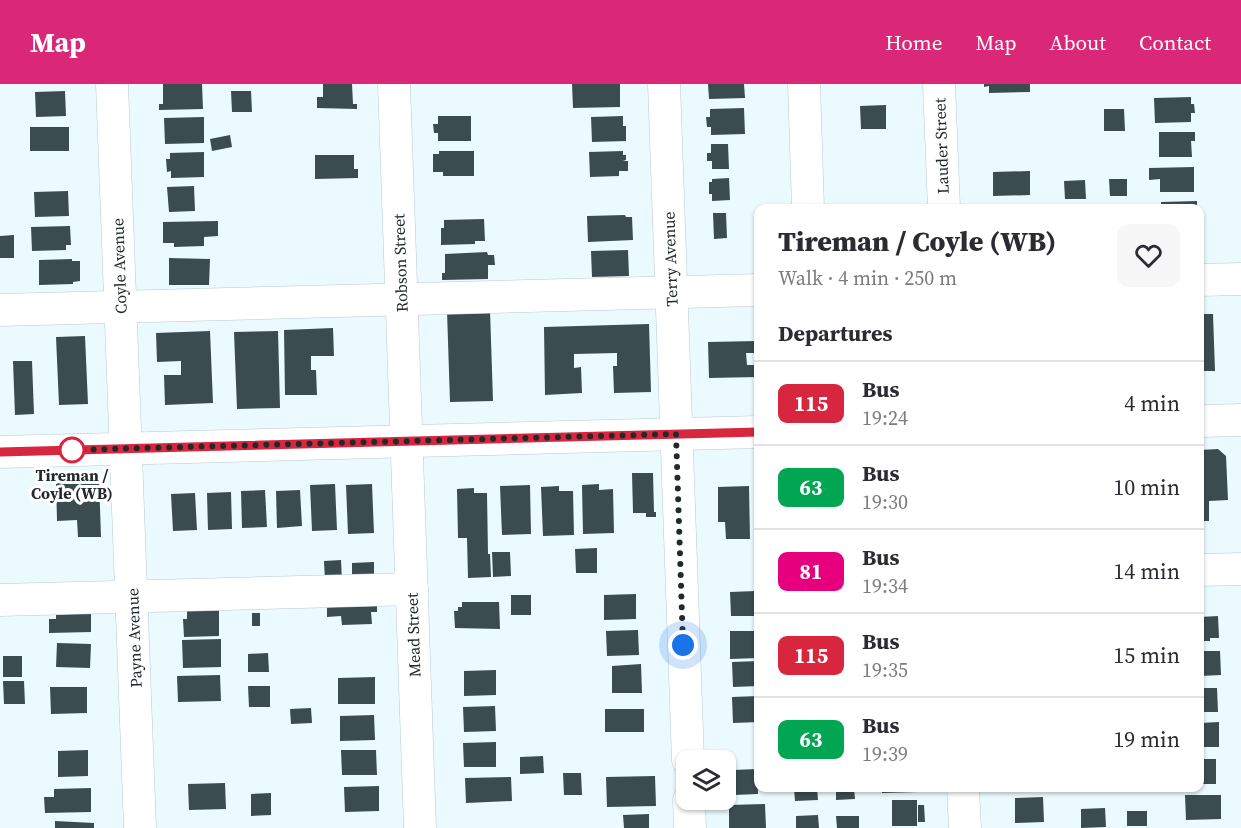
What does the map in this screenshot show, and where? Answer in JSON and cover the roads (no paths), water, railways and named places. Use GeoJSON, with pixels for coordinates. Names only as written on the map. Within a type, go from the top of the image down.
{"type":"FeatureCollection","features":[{"type":"Feature","properties":{"kind":"street","name":"Coyle Avenue"},"geometry":{"type":"LineString","coordinates":[[112,84],[127,448]]}},
{"type":"Feature","properties":{"kind":"street","name":"Robson Street"},"geometry":{"type":"LineString","coordinates":[[394,84],[406,441]]}},
{"type":"Feature","properties":{"kind":"street","name":"Terry Avenue"},"geometry":{"type":"LineString","coordinates":[[664,84],[687,750]]}},
{"type":"Feature","properties":{"kind":"street"},"geometry":{"type":"LineString","coordinates":[[804,84],[808,204]]}},
{"type":"Feature","properties":{"kind":"street","name":"Lauder Street"},"geometry":{"type":"LineString","coordinates":[[939,84],[944,204]]}},
{"type":"Feature","properties":{"kind":"street"},"geometry":{"type":"LineString","coordinates":[[1204,280],[1241,279]]}},
{"type":"Feature","properties":{"kind":"street"},"geometry":{"type":"LineString","coordinates":[[0,310],[754,290]]}},
{"type":"Feature","properties":{"kind":"street"},"geometry":{"type":"LineString","coordinates":[[1204,421],[1241,420]]}},
{"type":"Feature","properties":{"kind":"street"},"geometry":{"type":"LineString","coordinates":[[0,452],[754,432]]}},
{"type":"Feature","properties":{"kind":"street","name":"Mead Street"},"geometry":{"type":"LineString","coordinates":[[406,441],[420,828]]}},
{"type":"Feature","properties":{"kind":"street","name":"Payne Avenue"},"geometry":{"type":"LineString","coordinates":[[127,448],[140,828]]}},
{"type":"Feature","properties":{"kind":"street"},"geometry":{"type":"LineString","coordinates":[[1204,570],[1241,569]]}},
{"type":"Feature","properties":{"kind":"street"},"geometry":{"type":"LineString","coordinates":[[0,600],[412,589]]}},
{"type":"Feature","properties":{"kind":"street"},"geometry":{"type":"LineString","coordinates":[[963,792],[965,828]]}},
{"type":"Feature","properties":{"kind":"street"},"geometry":{"type":"LineString","coordinates":[[689,810],[690,828]]}},
{"type":"Feature","properties":{"kind":"place","name":"Tireman / Coyle (WB)"},"geometry":{"type":"Point","coordinates":[72,450]}}]}
